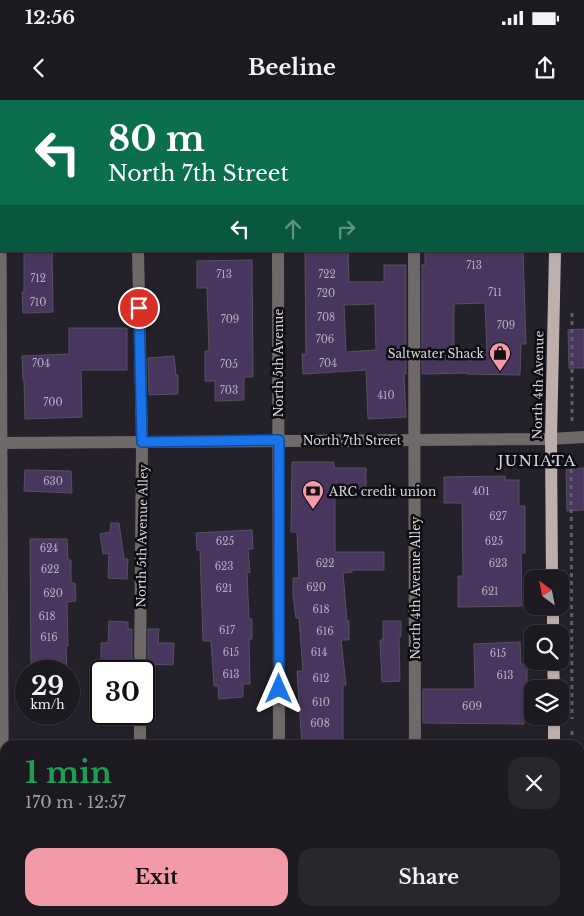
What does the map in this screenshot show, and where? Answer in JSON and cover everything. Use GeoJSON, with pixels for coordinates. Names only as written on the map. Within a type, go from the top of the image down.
{"type":"FeatureCollection","features":[{"type":"Feature","properties":{"kind":"main road","name":"North 4th Avenue"},"geometry":{"type":"LineString","coordinates":[[552,570],[550,439],[555,252]]}},
{"type":"Feature","properties":{"kind":"main road"},"geometry":{"type":"LineString","coordinates":[[554,725],[554,740]]}},
{"type":"Feature","properties":{"kind":"street"},"geometry":{"type":"LineString","coordinates":[[0,100],[2,740]]}},
{"type":"Feature","properties":{"kind":"street","name":"North 5th Avenue Alley"},"geometry":{"type":"LineString","coordinates":[[138,252],[142,442],[140,660]]}},
{"type":"Feature","properties":{"kind":"street","name":"North 5th Avenue"},"geometry":{"type":"LineString","coordinates":[[278,252],[279,740]]}},
{"type":"Feature","properties":{"kind":"street","name":"North 4th Avenue Alley"},"geometry":{"type":"LineString","coordinates":[[414,252],[416,740]]}},
{"type":"Feature","properties":{"kind":"street","name":"North 7th Street"},"geometry":{"type":"LineString","coordinates":[[0,443],[550,439],[578,437]]}},
{"type":"Feature","properties":{"kind":"street"},"geometry":{"type":"LineString","coordinates":[[140,725],[140,740]]}},
{"type":"Feature","properties":{"kind":"path"},"geometry":{"type":"LineString","coordinates":[[572,310],[578,437],[571,464],[572,740]]}},
{"type":"Feature","properties":{"kind":"building"},"geometry":{"type":"Polygon","coordinates":[[[24,252],[52,252],[53,312],[23,313],[22,292],[24,292],[24,252]]]}},
{"type":"Feature","properties":{"kind":"building"},"geometry":{"type":"Polygon","coordinates":[[[305,252],[348,252],[349,282],[384,282],[384,265],[406,265],[406,374],[404,374],[406,417],[368,419],[366,370],[303,374],[302,354],[306,354],[305,252]],[[375,304],[344,305],[346,352],[376,350],[375,304]]]}},
{"type":"Feature","properties":{"kind":"building"},"geometry":{"type":"Polygon","coordinates":[[[425,252],[523,252],[526,344],[521,344],[520,375],[422,374],[422,265],[425,265],[425,252]],[[485,303],[454,304],[454,350],[487,351],[485,303]]]}},
{"type":"Feature","properties":{"kind":"building"},"geometry":{"type":"Polygon","coordinates":[[[252,260],[253,377],[244,377],[244,400],[215,401],[215,381],[205,381],[205,351],[209,351],[207,288],[197,288],[197,261],[252,260]]]}},
{"type":"Feature","properties":{"kind":"building"},"geometry":{"type":"Polygon","coordinates":[[[69,328],[127,328],[127,370],[81,370],[82,417],[25,419],[22,356],[69,354],[69,328]]]}},
{"type":"Feature","properties":{"kind":"building"},"geometry":{"type":"Polygon","coordinates":[[[584,329],[584,368],[569,368],[568,330],[584,329]]]}},
{"type":"Feature","properties":{"kind":"building"},"geometry":{"type":"Polygon","coordinates":[[[174,356],[176,375],[178,375],[178,394],[149,395],[148,358],[174,356]]]}},
{"type":"Feature","properties":{"kind":"building"},"geometry":{"type":"Polygon","coordinates":[[[292,462],[334,462],[334,468],[366,468],[366,489],[335,489],[335,552],[384,552],[384,570],[352,570],[352,572],[343,573],[347,621],[349,621],[349,640],[341,640],[346,685],[343,685],[343,740],[302,740],[297,671],[303,671],[299,618],[296,618],[293,596],[293,578],[299,578],[297,532],[291,532],[292,462]]]}},
{"type":"Feature","properties":{"kind":"building"},"geometry":{"type":"Polygon","coordinates":[[[584,468],[584,510],[567,511],[566,469],[584,468]]]}},
{"type":"Feature","properties":{"kind":"building"},"geometry":{"type":"Polygon","coordinates":[[[25,470],[71,471],[72,493],[24,491],[25,470]]]}},
{"type":"Feature","properties":{"kind":"building"},"geometry":{"type":"Polygon","coordinates":[[[505,476],[505,480],[519,480],[519,506],[525,506],[525,553],[521,553],[522,606],[458,607],[458,576],[463,576],[462,503],[444,503],[444,477],[505,476]]]}},
{"type":"Feature","properties":{"kind":"building"},"geometry":{"type":"Polygon","coordinates":[[[111,523],[119,523],[124,559],[128,559],[127,579],[108,578],[109,553],[103,554],[100,534],[110,532],[111,523]]]}},
{"type":"Feature","properties":{"kind":"building"},"geometry":{"type":"Polygon","coordinates":[[[252,530],[253,549],[248,549],[250,572],[247,573],[249,619],[252,619],[252,639],[249,639],[250,684],[243,684],[243,697],[219,699],[218,686],[214,686],[211,641],[203,641],[200,550],[197,550],[196,533],[252,530]]]}},
{"type":"Feature","properties":{"kind":"building"},"geometry":{"type":"Polygon","coordinates":[[[30,539],[67,539],[68,560],[71,560],[71,583],[75,583],[76,601],[67,602],[67,660],[31,660],[30,539]]]}},
{"type":"Feature","properties":{"kind":"building"},"geometry":{"type":"Polygon","coordinates":[[[109,621],[128,622],[128,629],[132,629],[132,660],[101,660],[101,643],[108,643],[109,621]]]}},
{"type":"Feature","properties":{"kind":"building"},"geometry":{"type":"Polygon","coordinates":[[[383,621],[401,621],[401,637],[399,637],[400,681],[382,682],[380,640],[383,640],[383,621]]]}},
{"type":"Feature","properties":{"kind":"building"},"geometry":{"type":"Polygon","coordinates":[[[148,629],[159,629],[158,643],[174,643],[173,665],[155,664],[155,660],[148,660],[148,629]]]}},
{"type":"Feature","properties":{"kind":"building"},"geometry":{"type":"Polygon","coordinates":[[[520,642],[521,664],[524,664],[524,670],[527,670],[527,680],[524,680],[524,724],[423,723],[423,689],[475,689],[474,644],[520,642]]]}},
{"type":"Feature","properties":{"kind":"place","name":"Saltwater Shack"},"geometry":{"type":"Point","coordinates":[500,372]}},
{"type":"Feature","properties":{"kind":"place","name":"ARC credit union"},"geometry":{"type":"Point","coordinates":[313,510]}},
{"type":"Feature","properties":{"kind":"district","name":"JUNIATA"},"geometry":{"type":"Point","coordinates":[537,460]}},
{"type":"Feature","properties":{"kind":"route"},"geometry":{"type":"LineString","coordinates":[[139,308],[142,442],[279,440],[279,689]]}}]}
